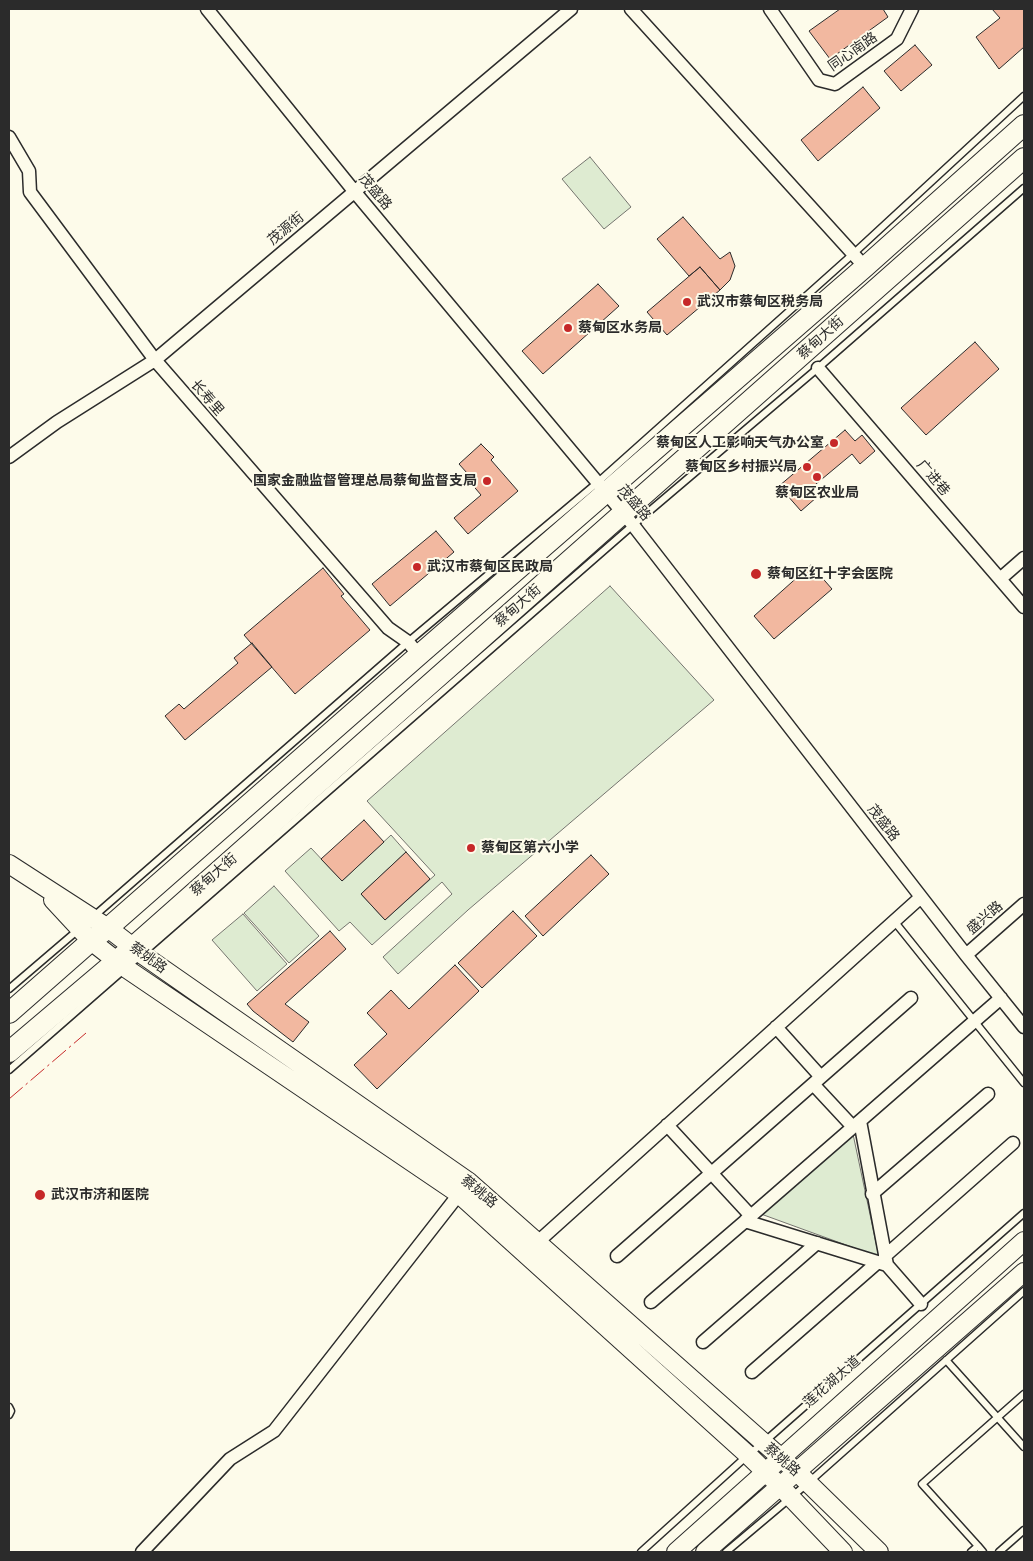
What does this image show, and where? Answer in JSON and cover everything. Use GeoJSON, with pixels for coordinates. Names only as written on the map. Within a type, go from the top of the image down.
{"type":"FeatureCollection","features":[{"type":"Feature","properties":{"kind":"main road","name":"蔡甸大街"},"geometry":{"type":"LineString","coordinates":[[9,1013],[92,929],[414,648],[601,488],[859,261],[1024,125]]}},
{"type":"Feature","properties":{"kind":"main road","name":"蔡甸大街"},"geometry":{"type":"LineString","coordinates":[[9,1052],[138,951],[628,519],[1024,158]]}},
{"type":"Feature","properties":{"kind":"street","name":"茂盛路"},"geometry":{"type":"LineString","coordinates":[[207,9],[354,191],[628,519],[1024,1027]]}},
{"type":"Feature","properties":{"kind":"street","name":"茂源街"},"geometry":{"type":"LineString","coordinates":[[9,457],[57,422],[155,360],[570,9]]}},
{"type":"Feature","properties":{"kind":"street"},"geometry":{"type":"LineString","coordinates":[[631,9],[859,261]]}},
{"type":"Feature","properties":{"kind":"street","name":"同心南路"},"geometry":{"type":"LineString","coordinates":[[770,9],[819,80],[835,84],[896,39],[912,9]]}},
{"type":"Feature","properties":{"kind":"street","name":"长寿里"},"geometry":{"type":"LineString","coordinates":[[9,137],[30,171],[30,192],[155,360],[388,628],[414,648]]}},
{"type":"Feature","properties":{"kind":"street","name":"广进巷"},"geometry":{"type":"LineString","coordinates":[[818,368],[1024,607]]}},
{"type":"Feature","properties":{"kind":"street"},"geometry":{"type":"LineString","coordinates":[[1000,579],[1024,558]]}},
{"type":"Feature","properties":{"kind":"street","name":"蔡姚路"},"geometry":{"type":"LineString","coordinates":[[9,864],[38,883],[92,929],[121,964],[464,1188]]}},
{"type":"Feature","properties":{"kind":"street"},"geometry":{"type":"LineString","coordinates":[[531,1248],[922,897]]}},
{"type":"Feature","properties":{"kind":"street","name":"盛兴路"},"geometry":{"type":"LineString","coordinates":[[966,955],[1024,904]]}},
{"type":"Feature","properties":{"kind":"street","name":"蔡姚路"},"geometry":{"type":"LineString","coordinates":[[92,929],[138,951],[464,1188],[531,1248],[766,1472],[843,1552]]}},
{"type":"Feature","properties":{"kind":"street"},"geometry":{"type":"LineString","coordinates":[[617,1256],[911,998]]}},
{"type":"Feature","properties":{"kind":"street"},"geometry":{"type":"LineString","coordinates":[[651,1302],[1001,998]]}},
{"type":"Feature","properties":{"kind":"street"},"geometry":{"type":"LineString","coordinates":[[776,1027],[817,1080],[856,1124],[872,1194],[883,1261],[921,1304]]}},
{"type":"Feature","properties":{"kind":"street"},"geometry":{"type":"LineString","coordinates":[[872,1194],[988,1094]]}},
{"type":"Feature","properties":{"kind":"street"},"geometry":{"type":"LineString","coordinates":[[667,1125],[711,1173],[748,1218],[817,1242],[883,1261]]}},
{"type":"Feature","properties":{"kind":"street"},"geometry":{"type":"LineString","coordinates":[[752,1372],[883,1261],[1013,1144]]}},
{"type":"Feature","properties":{"kind":"street"},"geometry":{"type":"LineString","coordinates":[[142,1552],[230,1459],[274,1431],[464,1188]]}},
{"type":"Feature","properties":{"kind":"street","name":"莲花湖大道"},"geometry":{"type":"LineString","coordinates":[[676,1552],[1024,1241]]}},
{"type":"Feature","properties":{"kind":"street"},"geometry":{"type":"LineString","coordinates":[[704,1342],[817,1242]]}},
{"type":"Feature","properties":{"kind":"street","name":"蔡姚路"},"geometry":{"type":"LineString","coordinates":[[531,1248],[764,1443],[879,1552]]}},
{"type":"Feature","properties":{"kind":"street"},"geometry":{"type":"LineString","coordinates":[[705,1552],[802,1478],[1024,1272]]}},
{"type":"Feature","properties":{"kind":"lane"},"geometry":{"type":"LineString","coordinates":[[859,261],[1024,96]]}},
{"type":"Feature","properties":{"kind":"lane"},"geometry":{"type":"LineString","coordinates":[[628,519],[818,368],[1024,188]]}},
{"type":"Feature","properties":{"kind":"lane"},"geometry":{"type":"LineString","coordinates":[[894,921],[1024,1082]]}},
{"type":"Feature","properties":{"kind":"lane"},"geometry":{"type":"LineString","coordinates":[[9,990],[92,929]]}},
{"type":"Feature","properties":{"kind":"lane"},"geometry":{"type":"LineString","coordinates":[[9,1070],[121,964]]}},
{"type":"Feature","properties":{"kind":"lane","name":"莲花湖大道"},"geometry":{"type":"LineString","coordinates":[[642,1552],[748,1455],[1024,1214]]}},
{"type":"Feature","properties":{"kind":"lane"},"geometry":{"type":"LineString","coordinates":[[802,1478],[946,1360],[1024,1290]]}},
{"type":"Feature","properties":{"kind":"lane"},"geometry":{"type":"LineString","coordinates":[[946,1360],[1024,1446]]}},
{"type":"Feature","properties":{"kind":"lane"},"geometry":{"type":"LineString","coordinates":[[983,1552],[922,1484],[1024,1394]]}},
{"type":"Feature","properties":{"kind":"lane"},"geometry":{"type":"LineString","coordinates":[[9,1407],[11,1411],[9,1415]]}},
{"type":"Feature","properties":{"kind":"lane"},"geometry":{"type":"LineString","coordinates":[[726,1552],[786,1492]]}},
{"type":"Feature","properties":{"kind":"lane"},"geometry":{"type":"LineString","coordinates":[[999,1552],[1024,1530]]}},
{"type":"Feature","properties":{"kind":"lane"},"geometry":{"type":"LineString","coordinates":[[971,1552],[978,1546]]}},
{"type":"Feature","properties":{"kind":"green space"},"geometry":{"type":"Polygon","coordinates":[[[590,157],[631,207],[604,229],[562,179],[590,157]]]}},
{"type":"Feature","properties":{"kind":"green space"},"geometry":{"type":"Polygon","coordinates":[[[610,586],[714,700],[468,910],[398,974],[383,957],[452,894],[442,882],[372,945],[350,922],[339,931],[285,871],[311,848],[342,881],[391,835],[406,852],[361,894],[385,920],[435,875],[367,801],[610,586]]]}},
{"type":"Feature","properties":{"kind":"green space"},"geometry":{"type":"Polygon","coordinates":[[[274,886],[319,936],[289,963],[244,913],[274,886]]]}},
{"type":"Feature","properties":{"kind":"green space"},"geometry":{"type":"Polygon","coordinates":[[[243,914],[287,964],[257,991],[212,940],[243,914]]]}},
{"type":"Feature","properties":{"kind":"green space"},"geometry":{"type":"Polygon","coordinates":[[[853,1134],[879,1257],[761,1214],[853,1134]]]}},
{"type":"Feature","properties":{"kind":"building"},"geometry":{"type":"Polygon","coordinates":[[[840,9],[883,9],[888,17],[830,59],[809,31],[840,9]]]}},
{"type":"Feature","properties":{"kind":"building"},"geometry":{"type":"Polygon","coordinates":[[[992,9],[1024,9],[1024,47],[999,69],[976,37],[1000,18],[992,9]]]}},
{"type":"Feature","properties":{"kind":"building"},"geometry":{"type":"Polygon","coordinates":[[[915,45],[932,65],[901,91],[884,71],[915,45]]]}},
{"type":"Feature","properties":{"kind":"building"},"geometry":{"type":"Polygon","coordinates":[[[863,87],[880,108],[818,161],[801,140],[863,87]]]}},
{"type":"Feature","properties":{"kind":"building"},"geometry":{"type":"Polygon","coordinates":[[[683,217],[720,259],[730,252],[735,266],[730,280],[720,290],[700,267],[689,276],[657,239],[683,217]]]}},
{"type":"Feature","properties":{"kind":"building"},"geometry":{"type":"Polygon","coordinates":[[[700,267],[720,290],[667,335],[647,312],[700,267]]]}},
{"type":"Feature","properties":{"kind":"building"},"geometry":{"type":"Polygon","coordinates":[[[598,284],[619,306],[543,374],[522,351],[598,284]]]}},
{"type":"Feature","properties":{"kind":"building"},"geometry":{"type":"Polygon","coordinates":[[[975,342],[999,369],[926,435],[901,408],[975,342]]]}},
{"type":"Feature","properties":{"kind":"building"},"geometry":{"type":"Polygon","coordinates":[[[845,430],[855,441],[862,435],[875,451],[860,464],[852,454],[810,489],[817,497],[801,511],[779,486],[845,430]]]}},
{"type":"Feature","properties":{"kind":"building"},"geometry":{"type":"Polygon","coordinates":[[[481,444],[494,457],[491,460],[518,491],[468,534],[454,518],[481,495],[465,476],[467,473],[459,464],[481,444]]]}},
{"type":"Feature","properties":{"kind":"building"},"geometry":{"type":"Polygon","coordinates":[[[436,531],[454,552],[390,606],[372,584],[436,531]]]}},
{"type":"Feature","properties":{"kind":"building"},"geometry":{"type":"Polygon","coordinates":[[[811,565],[832,589],[774,639],[754,616],[811,565]]]}},
{"type":"Feature","properties":{"kind":"building"},"geometry":{"type":"Polygon","coordinates":[[[323,568],[344,594],[341,596],[370,630],[295,694],[244,635],[323,568]]]}},
{"type":"Feature","properties":{"kind":"building"},"geometry":{"type":"Polygon","coordinates":[[[252,643],[272,667],[185,740],[165,716],[179,704],[184,709],[238,663],[234,658],[252,643]]]}},
{"type":"Feature","properties":{"kind":"building"},"geometry":{"type":"Polygon","coordinates":[[[364,820],[384,842],[342,881],[321,859],[364,820]]]}},
{"type":"Feature","properties":{"kind":"building"},"geometry":{"type":"Polygon","coordinates":[[[406,852],[430,879],[385,920],[361,894],[406,852]]]}},
{"type":"Feature","properties":{"kind":"building"},"geometry":{"type":"Polygon","coordinates":[[[591,855],[609,874],[543,936],[525,916],[591,855]]]}},
{"type":"Feature","properties":{"kind":"building"},"geometry":{"type":"Polygon","coordinates":[[[513,911],[537,936],[482,988],[458,963],[513,911]]]}},
{"type":"Feature","properties":{"kind":"building"},"geometry":{"type":"Polygon","coordinates":[[[330,931],[346,949],[285,1004],[309,1022],[293,1042],[253,1011],[247,1004],[330,931]]]}},
{"type":"Feature","properties":{"kind":"building"},"geometry":{"type":"Polygon","coordinates":[[[455,965],[479,991],[377,1089],[354,1065],[387,1034],[367,1013],[391,990],[409,1009],[455,965]]]}},
{"type":"Feature","properties":{"kind":"power"},"geometry":{"type":"LineString","coordinates":[[9,1099],[86,1033]]}},
{"type":"Feature","properties":{"kind":"place","name":"武汉市蔡甸区税务局"},"geometry":{"type":"Point","coordinates":[687,302]}},
{"type":"Feature","properties":{"kind":"place","name":"蔡甸区水务局"},"geometry":{"type":"Point","coordinates":[568,328]}},
{"type":"Feature","properties":{"kind":"place","name":"蔡甸区人工影响天气办公室"},"geometry":{"type":"Point","coordinates":[834,443]}},
{"type":"Feature","properties":{"kind":"place","name":"蔡甸区乡村振兴局"},"geometry":{"type":"Point","coordinates":[807,467]}},
{"type":"Feature","properties":{"kind":"place","name":"蔡甸区农业局"},"geometry":{"type":"Point","coordinates":[817,477]}},
{"type":"Feature","properties":{"kind":"place","name":"国家金融监督管理总局蔡甸监督支局"},"geometry":{"type":"Point","coordinates":[487,481]}},
{"type":"Feature","properties":{"kind":"place","name":"武汉市蔡甸区民政局"},"geometry":{"type":"Point","coordinates":[417,567]}},
{"type":"Feature","properties":{"kind":"place","name":"蔡甸区红十字会医院"},"geometry":{"type":"Point","coordinates":[756,574]}},
{"type":"Feature","properties":{"kind":"place","name":"蔡甸区第六小学"},"geometry":{"type":"Point","coordinates":[471,848]}},
{"type":"Feature","properties":{"kind":"place","name":"武汉市济和医院"},"geometry":{"type":"Point","coordinates":[40,1195]}}]}
